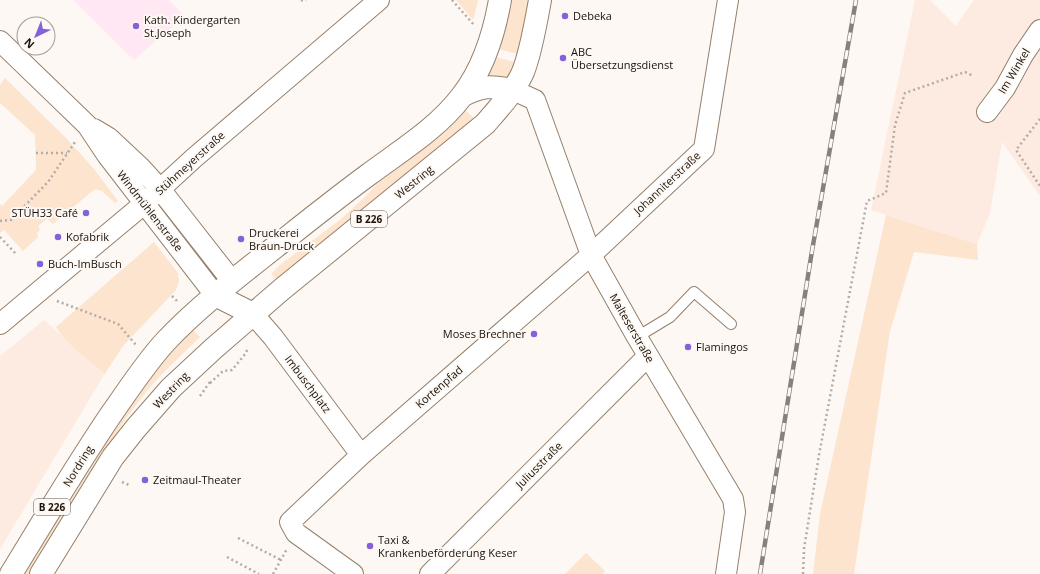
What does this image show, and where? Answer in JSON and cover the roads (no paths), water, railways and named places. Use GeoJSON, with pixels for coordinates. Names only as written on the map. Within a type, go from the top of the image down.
{"type":"FeatureCollection","features":[{"type":"Feature","properties":{"kind":"main road","name":"B 226"},"geometry":{"type":"LineString","coordinates":[[215,295],[366,176],[424,134],[444,117],[462,96],[476,74],[488,50],[500,0]]}},
{"type":"Feature","properties":{"kind":"main road","name":"Westring"},"geometry":{"type":"LineString","coordinates":[[41,574],[113,457],[171,388],[253,314],[485,124],[502,105],[513,90],[528,58],[540,0]]}},
{"type":"Feature","properties":{"kind":"main road"},"geometry":{"type":"LineString","coordinates":[[462,96],[476,88],[494,86],[513,90]]}},
{"type":"Feature","properties":{"kind":"main road"},"geometry":{"type":"LineString","coordinates":[[232,281],[253,314]]}},
{"type":"Feature","properties":{"kind":"main road"},"geometry":{"type":"LineString","coordinates":[[215,295],[253,314]]}},
{"type":"Feature","properties":{"kind":"main road","name":"Nordring"},"geometry":{"type":"LineString","coordinates":[[11,574],[94,439],[149,361],[190,318],[215,295]]}},
{"type":"Feature","properties":{"kind":"street","name":"Stühmeyerstraße"},"geometry":{"type":"LineString","coordinates":[[0,324],[145,203],[194,158],[378,0]]}},
{"type":"Feature","properties":{"kind":"street","name":"Johanniterstraße"},"geometry":{"type":"LineString","coordinates":[[591,255],[704,149],[728,0]]}},
{"type":"Feature","properties":{"kind":"street","name":"Im Winkel"},"geometry":{"type":"LineString","coordinates":[[987,112],[1005,88],[1040,30]]}},
{"type":"Feature","properties":{"kind":"street","name":"Windmühlenstraße"},"geometry":{"type":"LineString","coordinates":[[0,41],[87,125],[107,155],[215,295]]}},
{"type":"Feature","properties":{"kind":"street","name":"Malteserstraße"},"geometry":{"type":"LineString","coordinates":[[513,90],[536,100],[591,255],[648,356],[733,499],[736,512],[726,574]]}},
{"type":"Feature","properties":{"kind":"street","name":"Windmühlenstraße"},"geometry":{"type":"LineString","coordinates":[[87,125],[110,138],[160,188],[232,281]]}},
{"type":"Feature","properties":{"kind":"street","name":"Kortenpfad"},"geometry":{"type":"LineString","coordinates":[[353,574],[293,528],[361,455],[591,255]]}},
{"type":"Feature","properties":{"kind":"street","name":"Imbuschplatz"},"geometry":{"type":"LineString","coordinates":[[253,314],[273,337],[361,455]]}},
{"type":"Feature","properties":{"kind":"street","name":"Juliusstraße"},"geometry":{"type":"LineString","coordinates":[[430,574],[648,356]]}},
{"type":"Feature","properties":{"kind":"lane"},"geometry":{"type":"LineString","coordinates":[[637,337],[670,317],[694,292],[731,324]]}},
{"type":"Feature","properties":{"kind":"railway"},"geometry":{"type":"LineString","coordinates":[[760,574],[812,251],[856,0]]}},
{"type":"Feature","properties":{"kind":"place","name":"Debeka"},"geometry":{"type":"Point","coordinates":[565,16]}},
{"type":"Feature","properties":{"kind":"place","name":"Kath. Kindergarten St.Joseph"},"geometry":{"type":"Point","coordinates":[136,26]}},
{"type":"Feature","properties":{"kind":"place","name":"ABC Übersetzungsdienst"},"geometry":{"type":"Point","coordinates":[563,58]}},
{"type":"Feature","properties":{"kind":"place","name":"STÜH33 Café"},"geometry":{"type":"Point","coordinates":[86,213]}},
{"type":"Feature","properties":{"kind":"place","name":"Kofabrik"},"geometry":{"type":"Point","coordinates":[58,237]}},
{"type":"Feature","properties":{"kind":"place","name":"Druckerei Braun-Druck"},"geometry":{"type":"Point","coordinates":[241,239]}},
{"type":"Feature","properties":{"kind":"place","name":"Buch-ImBusch"},"geometry":{"type":"Point","coordinates":[40,264]}},
{"type":"Feature","properties":{"kind":"place","name":"Moses Brechner"},"geometry":{"type":"Point","coordinates":[534,334]}},
{"type":"Feature","properties":{"kind":"place","name":"Flamingos"},"geometry":{"type":"Point","coordinates":[688,347]}},
{"type":"Feature","properties":{"kind":"place","name":"Zeitmaul-Theater"},"geometry":{"type":"Point","coordinates":[145,480]}},
{"type":"Feature","properties":{"kind":"place","name":"Taxi & Krankenbeförderung Keser"},"geometry":{"type":"Point","coordinates":[370,546]}}]}
